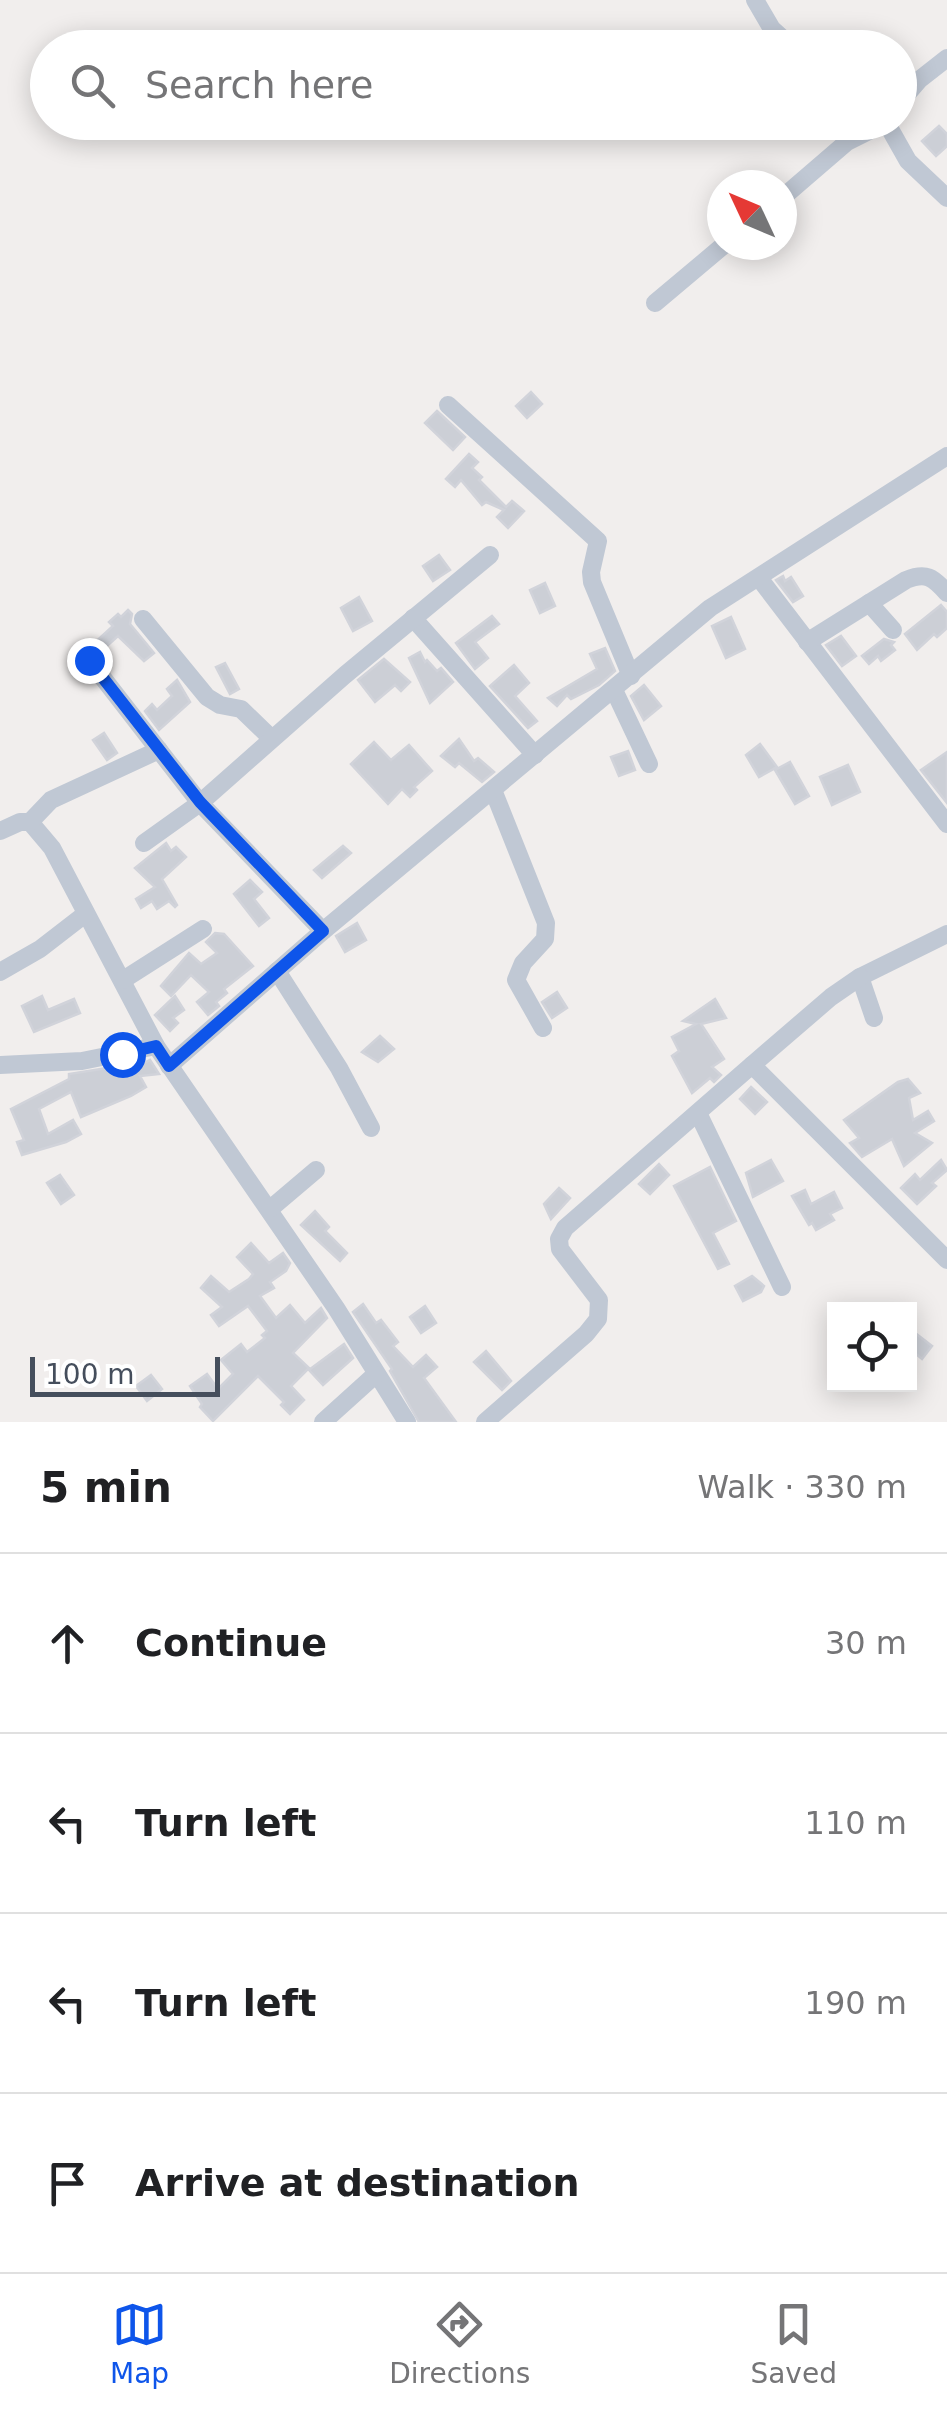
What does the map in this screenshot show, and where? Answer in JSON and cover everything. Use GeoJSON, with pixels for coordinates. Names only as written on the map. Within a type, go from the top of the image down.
{"type":"FeatureCollection","features":[{"type":"Feature","properties":{"kind":"street"},"geometry":{"type":"LineString","coordinates":[[754,0],[773,30]]}},
{"type":"Feature","properties":{"kind":"street"},"geometry":{"type":"LineString","coordinates":[[917,82],[947,58]]}},
{"type":"Feature","properties":{"kind":"street"},"geometry":{"type":"LineString","coordinates":[[797,185],[850,140]]}},
{"type":"Feature","properties":{"kind":"street"},"geometry":{"type":"LineString","coordinates":[[896,140],[908,161],[947,198]]}},
{"type":"Feature","properties":{"kind":"street"},"geometry":{"type":"LineString","coordinates":[[655,303],[707,259]]}},
{"type":"Feature","properties":{"kind":"street"},"geometry":{"type":"LineString","coordinates":[[448,405],[598,541],[592,582],[631,676]]}},
{"type":"Feature","properties":{"kind":"street"},"geometry":{"type":"LineString","coordinates":[[169,1066],[323,931],[710,608],[947,456]]}},
{"type":"Feature","properties":{"kind":"street"},"geometry":{"type":"LineString","coordinates":[[144,843],[200,802],[490,556]]}},
{"type":"Feature","properties":{"kind":"street"},"geometry":{"type":"LineString","coordinates":[[807,642],[920,574],[935,579],[947,593]]}},
{"type":"Feature","properties":{"kind":"street"},"geometry":{"type":"LineString","coordinates":[[759,578],[947,824]]}},
{"type":"Feature","properties":{"kind":"street"},"geometry":{"type":"LineString","coordinates":[[870,602],[893,630]]}},
{"type":"Feature","properties":{"kind":"street"},"geometry":{"type":"LineString","coordinates":[[414,618],[535,755]]}},
{"type":"Feature","properties":{"kind":"street"},"geometry":{"type":"LineString","coordinates":[[143,619],[207,697],[220,705],[241,708],[271,738]]}},
{"type":"Feature","properties":{"kind":"street"},"geometry":{"type":"LineString","coordinates":[[89,660],[200,802],[323,931]]}},
{"type":"Feature","properties":{"kind":"street"},"geometry":{"type":"LineString","coordinates":[[614,690],[649,764]]}},
{"type":"Feature","properties":{"kind":"street"},"geometry":{"type":"LineString","coordinates":[[0,831],[30,822],[51,800],[159,750]]}},
{"type":"Feature","properties":{"kind":"street"},"geometry":{"type":"LineString","coordinates":[[493,790],[546,922],[545,940],[523,962],[516,980],[543,1028]]}},
{"type":"Feature","properties":{"kind":"street"},"geometry":{"type":"LineString","coordinates":[[30,822],[52,848],[156,1046],[270,1209],[407,1422]]}},
{"type":"Feature","properties":{"kind":"street"},"geometry":{"type":"LineString","coordinates":[[0,972],[40,949],[84,915]]}},
{"type":"Feature","properties":{"kind":"street"},"geometry":{"type":"LineString","coordinates":[[122,980],[202,929]]}},
{"type":"Feature","properties":{"kind":"street"},"geometry":{"type":"LineString","coordinates":[[485,1422],[586,1334],[598,1319],[599,1300],[560,1250],[565,1228],[820,1006],[888,960],[947,934]]}},
{"type":"Feature","properties":{"kind":"street"},"geometry":{"type":"LineString","coordinates":[[276,972],[339,1068],[371,1128]]}},
{"type":"Feature","properties":{"kind":"street"},"geometry":{"type":"LineString","coordinates":[[860,978],[874,1018]]}},
{"type":"Feature","properties":{"kind":"street"},"geometry":{"type":"LineString","coordinates":[[0,1065],[82,1062],[156,1046]]}},
{"type":"Feature","properties":{"kind":"street"},"geometry":{"type":"LineString","coordinates":[[752,1065],[947,1260]]}},
{"type":"Feature","properties":{"kind":"street"},"geometry":{"type":"LineString","coordinates":[[698,1114],[782,1287]]}},
{"type":"Feature","properties":{"kind":"street"},"geometry":{"type":"LineString","coordinates":[[270,1209],[316,1170]]}},
{"type":"Feature","properties":{"kind":"street"},"geometry":{"type":"LineString","coordinates":[[323,1422],[375,1374]]}},
{"type":"Feature","properties":{"kind":"building"},"geometry":{"type":"Polygon","coordinates":[[[939,126],[947,134],[947,146],[936,156],[922,141],[939,126]]]}},
{"type":"Feature","properties":{"kind":"building"},"geometry":{"type":"Polygon","coordinates":[[[531,392],[542,404],[527,418],[516,406],[531,392]]]}},
{"type":"Feature","properties":{"kind":"building"},"geometry":{"type":"Polygon","coordinates":[[[437,411],[465,437],[453,450],[425,423],[437,411]]]}},
{"type":"Feature","properties":{"kind":"building"},"geometry":{"type":"Polygon","coordinates":[[[469,454],[478,462],[472,468],[482,477],[479,480],[506,507],[512,501],[524,511],[508,528],[497,517],[504,510],[486,502],[482,505],[461,480],[455,487],[446,479],[469,454]]]}},
{"type":"Feature","properties":{"kind":"building"},"geometry":{"type":"Polygon","coordinates":[[[439,555],[450,570],[433,581],[423,566],[439,555]]]}},
{"type":"Feature","properties":{"kind":"building"},"geometry":{"type":"Polygon","coordinates":[[[783,576],[785,581],[791,577],[803,596],[793,602],[776,580],[783,576]]]}},
{"type":"Feature","properties":{"kind":"building"},"geometry":{"type":"Polygon","coordinates":[[[545,583],[555,606],[540,613],[530,590],[545,583]]]}},
{"type":"Feature","properties":{"kind":"building"},"geometry":{"type":"Polygon","coordinates":[[[359,597],[372,621],[353,631],[341,608],[359,597]]]}},
{"type":"Feature","properties":{"kind":"building"},"geometry":{"type":"Polygon","coordinates":[[[941,605],[947,612],[947,628],[917,650],[905,634],[941,605]]]}},
{"type":"Feature","properties":{"kind":"building"},"geometry":{"type":"Polygon","coordinates":[[[128,610],[132,614],[130,624],[154,653],[144,661],[118,636],[99,653],[89,648],[113,626],[109,622],[128,610]]]}},
{"type":"Feature","properties":{"kind":"building"},"geometry":{"type":"Polygon","coordinates":[[[492,616],[499,624],[475,642],[488,658],[475,669],[456,643],[492,616]]]}},
{"type":"Feature","properties":{"kind":"building"},"geometry":{"type":"Polygon","coordinates":[[[731,617],[745,649],[726,658],[712,626],[731,617]]]}},
{"type":"Feature","properties":{"kind":"building"},"geometry":{"type":"Polygon","coordinates":[[[841,636],[856,656],[842,666],[826,645],[841,636]]]}},
{"type":"Feature","properties":{"kind":"building"},"geometry":{"type":"Polygon","coordinates":[[[884,639],[894,642],[891,645],[895,650],[881,661],[878,656],[869,664],[862,656],[884,639]]]}},
{"type":"Feature","properties":{"kind":"building"},"geometry":{"type":"Polygon","coordinates":[[[605,648],[615,671],[599,685],[571,699],[567,695],[557,706],[548,698],[597,669],[590,654],[605,648]]]}},
{"type":"Feature","properties":{"kind":"building"},"geometry":{"type":"Polygon","coordinates":[[[420,652],[425,662],[437,671],[441,668],[453,682],[430,703],[409,658],[420,652]]]}},
{"type":"Feature","properties":{"kind":"building"},"geometry":{"type":"Polygon","coordinates":[[[384,659],[410,682],[401,691],[395,685],[375,702],[358,680],[384,659]]]}},
{"type":"Feature","properties":{"kind":"building"},"geometry":{"type":"Polygon","coordinates":[[[225,663],[239,689],[230,694],[216,667],[225,663]]]}},
{"type":"Feature","properties":{"kind":"building"},"geometry":{"type":"Polygon","coordinates":[[[514,665],[529,683],[515,696],[537,721],[528,728],[490,686],[514,665]]]}},
{"type":"Feature","properties":{"kind":"building"},"geometry":{"type":"Polygon","coordinates":[[[177,680],[190,702],[159,730],[145,711],[152,704],[157,710],[172,696],[167,689],[177,680]]]}},
{"type":"Feature","properties":{"kind":"building"},"geometry":{"type":"Polygon","coordinates":[[[644,685],[661,706],[644,720],[631,696],[644,685]]]}},
{"type":"Feature","properties":{"kind":"building"},"geometry":{"type":"Polygon","coordinates":[[[104,733],[117,753],[107,760],[93,740],[104,733]]]}},
{"type":"Feature","properties":{"kind":"building"},"geometry":{"type":"Polygon","coordinates":[[[459,739],[474,761],[478,758],[494,772],[482,782],[459,763],[455,767],[441,756],[459,739]]]}},
{"type":"Feature","properties":{"kind":"building"},"geometry":{"type":"Polygon","coordinates":[[[374,742],[391,760],[409,745],[432,771],[414,787],[417,790],[410,797],[402,789],[388,804],[351,764],[374,742]]]}},
{"type":"Feature","properties":{"kind":"building"},"geometry":{"type":"Polygon","coordinates":[[[760,744],[777,767],[759,777],[746,755],[760,744]]]}},
{"type":"Feature","properties":{"kind":"building"},"geometry":{"type":"Polygon","coordinates":[[[628,751],[635,770],[619,776],[611,757],[628,751]]]}},
{"type":"Feature","properties":{"kind":"building"},"geometry":{"type":"Polygon","coordinates":[[[947,752],[947,803],[921,770],[947,752]]]}},
{"type":"Feature","properties":{"kind":"building"},"geometry":{"type":"Polygon","coordinates":[[[790,762],[809,796],[795,804],[775,770],[790,762]]]}},
{"type":"Feature","properties":{"kind":"building"},"geometry":{"type":"Polygon","coordinates":[[[848,765],[860,792],[832,805],[820,777],[848,765]]]}},
{"type":"Feature","properties":{"kind":"building"},"geometry":{"type":"Polygon","coordinates":[[[166,843],[171,851],[176,847],[186,857],[162,879],[177,905],[169,901],[157,909],[152,901],[141,908],[136,899],[155,887],[135,868],[166,843]]]}},
{"type":"Feature","properties":{"kind":"building"},"geometry":{"type":"Polygon","coordinates":[[[343,846],[351,853],[322,878],[314,870],[343,846]]]}},
{"type":"Feature","properties":{"kind":"building"},"geometry":{"type":"Polygon","coordinates":[[[250,880],[262,892],[254,899],[269,918],[259,926],[234,894],[250,880]]]}},
{"type":"Feature","properties":{"kind":"building"},"geometry":{"type":"Polygon","coordinates":[[[357,923],[366,940],[345,952],[336,936],[357,923]]]}},
{"type":"Feature","properties":{"kind":"building"},"geometry":{"type":"Polygon","coordinates":[[[215,933],[224,934],[253,966],[224,989],[227,993],[216,1002],[219,1006],[208,1015],[197,1002],[209,992],[191,975],[171,996],[161,986],[189,953],[201,964],[217,953],[206,942],[215,933]]]}},
{"type":"Feature","properties":{"kind":"building"},"geometry":{"type":"Polygon","coordinates":[[[557,992],[567,1008],[552,1018],[542,1002],[557,992]]]}},
{"type":"Feature","properties":{"kind":"building"},"geometry":{"type":"Polygon","coordinates":[[[42,996],[48,1010],[74,999],[80,1013],[34,1032],[22,1006],[42,996]]]}},
{"type":"Feature","properties":{"kind":"building"},"geometry":{"type":"Polygon","coordinates":[[[175,996],[184,1010],[173,1018],[178,1023],[170,1031],[155,1015],[175,996]]]}},
{"type":"Feature","properties":{"kind":"building"},"geometry":{"type":"Polygon","coordinates":[[[715,999],[726,1018],[701,1024],[724,1059],[712,1067],[721,1075],[714,1082],[710,1078],[692,1093],[672,1056],[679,1051],[672,1037],[696,1024],[683,1021],[715,999]]]}},
{"type":"Feature","properties":{"kind":"building"},"geometry":{"type":"Polygon","coordinates":[[[380,1036],[394,1049],[378,1062],[362,1052],[380,1036]]]}},
{"type":"Feature","properties":{"kind":"building"},"geometry":{"type":"Polygon","coordinates":[[[150,1060],[159,1074],[140,1076],[146,1087],[131,1096],[81,1117],[71,1092],[39,1109],[48,1134],[73,1120],[81,1134],[22,1155],[17,1142],[24,1140],[11,1109],[69,1079],[69,1074],[120,1066],[122,1075],[150,1060]]]}},
{"type":"Feature","properties":{"kind":"building"},"geometry":{"type":"Polygon","coordinates":[[[908,1079],[920,1093],[909,1098],[913,1120],[928,1111],[934,1121],[915,1133],[932,1143],[904,1166],[892,1139],[862,1157],[850,1143],[859,1138],[844,1120],[908,1079]]]}},
{"type":"Feature","properties":{"kind":"building"},"geometry":{"type":"Polygon","coordinates":[[[751,1087],[767,1102],[755,1114],[740,1099],[751,1087]]]}},
{"type":"Feature","properties":{"kind":"building"},"geometry":{"type":"Polygon","coordinates":[[[771,1160],[783,1181],[753,1197],[746,1173],[771,1160]]]}},
{"type":"Feature","properties":{"kind":"building"},"geometry":{"type":"Polygon","coordinates":[[[941,1160],[947,1170],[917,1204],[901,1188],[915,1174],[920,1180],[941,1160]]]}},
{"type":"Feature","properties":{"kind":"building"},"geometry":{"type":"Polygon","coordinates":[[[659,1164],[669,1175],[650,1194],[639,1184],[659,1164]]]}},
{"type":"Feature","properties":{"kind":"building"},"geometry":{"type":"Polygon","coordinates":[[[710,1167],[736,1221],[713,1233],[729,1264],[718,1269],[674,1186],[710,1167]]]}},
{"type":"Feature","properties":{"kind":"building"},"geometry":{"type":"Polygon","coordinates":[[[60,1175],[74,1195],[61,1204],[47,1183],[60,1175]]]}},
{"type":"Feature","properties":{"kind":"building"},"geometry":{"type":"Polygon","coordinates":[[[559,1188],[570,1198],[551,1219],[544,1204],[559,1188]]]}},
{"type":"Feature","properties":{"kind":"building"},"geometry":{"type":"Polygon","coordinates":[[[805,1190],[811,1204],[834,1192],[842,1208],[830,1214],[834,1220],[816,1230],[812,1223],[809,1225],[792,1196],[805,1190]]]}},
{"type":"Feature","properties":{"kind":"building"},"geometry":{"type":"Polygon","coordinates":[[[315,1211],[329,1227],[325,1231],[347,1253],[340,1261],[301,1225],[315,1211]]]}},
{"type":"Feature","properties":{"kind":"building"},"geometry":{"type":"Polygon","coordinates":[[[251,1243],[269,1263],[283,1253],[290,1263],[286,1271],[270,1282],[274,1288],[260,1296],[276,1318],[290,1305],[305,1323],[321,1308],[327,1318],[293,1353],[309,1368],[291,1386],[304,1400],[290,1414],[281,1405],[284,1402],[258,1376],[213,1421],[200,1407],[202,1404],[190,1386],[207,1374],[218,1389],[233,1374],[221,1360],[241,1344],[247,1352],[265,1338],[262,1335],[267,1331],[248,1306],[219,1326],[211,1315],[222,1307],[201,1288],[211,1276],[229,1292],[249,1279],[253,1274],[237,1257],[251,1243]]]}},
{"type":"Feature","properties":{"kind":"building"},"geometry":{"type":"Polygon","coordinates":[[[752,1276],[764,1286],[761,1292],[743,1301],[735,1286],[752,1276]]]}},
{"type":"Feature","properties":{"kind":"building"},"geometry":{"type":"Polygon","coordinates":[[[363,1304],[376,1323],[381,1320],[398,1342],[393,1346],[413,1367],[426,1355],[437,1367],[424,1378],[456,1422],[419,1422],[392,1369],[353,1312],[363,1304]]]}},
{"type":"Feature","properties":{"kind":"building"},"geometry":{"type":"Polygon","coordinates":[[[425,1306],[436,1323],[421,1333],[410,1317],[425,1306]]]}},
{"type":"Feature","properties":{"kind":"building"},"geometry":{"type":"Polygon","coordinates":[[[917,1334],[932,1346],[922,1359],[917,1355],[917,1334]]]}},
{"type":"Feature","properties":{"kind":"building"},"geometry":{"type":"Polygon","coordinates":[[[344,1344],[353,1358],[323,1385],[309,1370],[344,1344]]]}},
{"type":"Feature","properties":{"kind":"building"},"geometry":{"type":"Polygon","coordinates":[[[486,1351],[511,1381],[502,1390],[474,1362],[486,1351]]]}},
{"type":"Feature","properties":{"kind":"building"},"geometry":{"type":"Polygon","coordinates":[[[151,1375],[162,1389],[147,1401],[136,1386],[151,1375]]]}},
{"type":"Feature","properties":{"kind":"route"},"geometry":{"type":"LineString","coordinates":[[89,660],[200,802],[323,931],[169,1066],[156,1046],[122,1054]]}}]}
